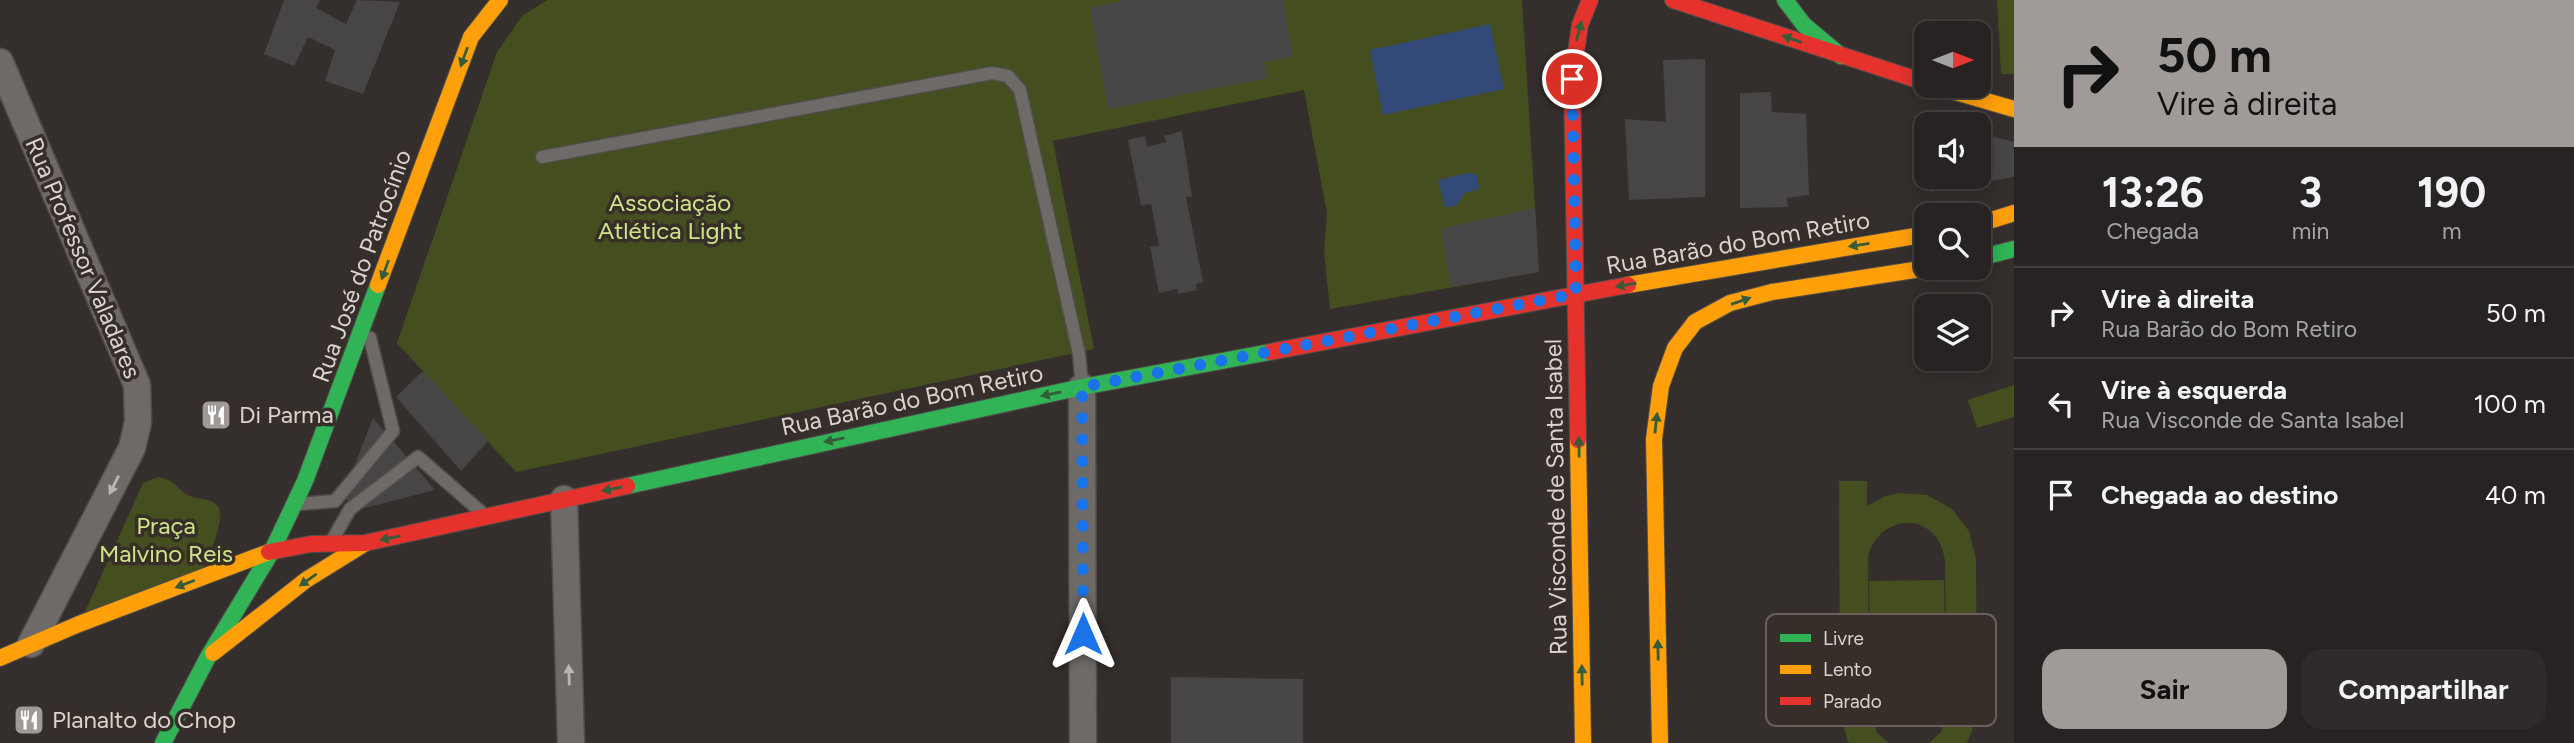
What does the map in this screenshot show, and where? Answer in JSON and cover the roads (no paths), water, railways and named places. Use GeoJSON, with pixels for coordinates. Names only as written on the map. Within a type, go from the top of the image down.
{"type":"FeatureCollection","features":[{"type":"Feature","properties":{"kind":"main road","name":"Rua José do Patrocínio"},"geometry":{"type":"LineString","coordinates":[[272,551],[310,469],[471,37],[500,0]]}},
{"type":"Feature","properties":{"kind":"main road","name":"Rua Visconde de Santa Isabel"},"geometry":{"type":"LineString","coordinates":[[1583,743],[1572,79],[1580,25],[1590,0]]}},
{"type":"Feature","properties":{"kind":"main road"},"geometry":{"type":"LineString","coordinates":[[1673,0],[1914,79]]}},
{"type":"Feature","properties":{"kind":"main road"},"geometry":{"type":"LineString","coordinates":[[1785,0],[1804,24],[1841,56]]}},
{"type":"Feature","properties":{"kind":"main road"},"geometry":{"type":"LineString","coordinates":[[1976,98],[2014,109]]}},
{"type":"Feature","properties":{"kind":"main road"},"geometry":{"type":"LineString","coordinates":[[1991,221],[2014,213]]}},
{"type":"Feature","properties":{"kind":"main road","name":"Rua Barão do Bom Retiro"},"geometry":{"type":"LineString","coordinates":[[163,743],[208,657],[272,551],[312,544],[365,543],[1082,387],[1576,294],[1914,236]]}},
{"type":"Feature","properties":{"kind":"main road"},"geometry":{"type":"LineString","coordinates":[[1991,255],[2014,249]]}},
{"type":"Feature","properties":{"kind":"main road"},"geometry":{"type":"LineString","coordinates":[[1660,743],[1654,439],[1659,391],[1671,356],[1683,335],[1716,309],[1754,296],[1914,270]]}},
{"type":"Feature","properties":{"kind":"main road","name":"Rua Barão do Bom Retiro"},"geometry":{"type":"LineString","coordinates":[[208,657],[306,580],[365,543]]}},
{"type":"Feature","properties":{"kind":"main road"},"geometry":{"type":"LineString","coordinates":[[0,658],[272,551]]}},
{"type":"Feature","properties":{"kind":"street","name":"Rua Professor Valadares"},"geometry":{"type":"LineString","coordinates":[[0,62],[137,386],[138,422],[132,448],[31,644]]}},
{"type":"Feature","properties":{"kind":"street"},"geometry":{"type":"LineString","coordinates":[[1082,387],[1083,743]]}},
{"type":"Feature","properties":{"kind":"street"},"geometry":{"type":"LineString","coordinates":[[564,499],[571,743]]}},
{"type":"Feature","properties":{"kind":"lane"},"geometry":{"type":"LineString","coordinates":[[542,157],[992,72],[1008,76],[1020,90],[1079,354],[1082,387]]}},
{"type":"Feature","properties":{"kind":"lane"},"geometry":{"type":"LineString","coordinates":[[294,505],[335,501],[393,431],[366,321]]}},
{"type":"Feature","properties":{"kind":"lane"},"geometry":{"type":"LineString","coordinates":[[330,544],[350,509],[418,457],[487,517]]}},
{"type":"Feature","properties":{"kind":"water"},"geometry":{"type":"Polygon","coordinates":[[[1490,24],[1504,89],[1383,115],[1370,50],[1490,24]]]}},
{"type":"Feature","properties":{"kind":"water"},"geometry":{"type":"Polygon","coordinates":[[[1468,173],[1477,175],[1479,189],[1465,193],[1456,206],[1445,207],[1438,180],[1468,173]]]}},
{"type":"Feature","properties":{"kind":"place","name":"Di Parma"},"geometry":{"type":"Point","coordinates":[216,415]}},
{"type":"Feature","properties":{"kind":"place","name":"Planalto do Chop"},"geometry":{"type":"Point","coordinates":[29,720]}},
{"type":"Feature","properties":{"kind":"park label","name":"Associação Atlética Light"},"geometry":{"type":"Point","coordinates":[670,217]}},
{"type":"Feature","properties":{"kind":"park label","name":"Praça Malvino Reis"},"geometry":{"type":"Point","coordinates":[166,540]}}]}
